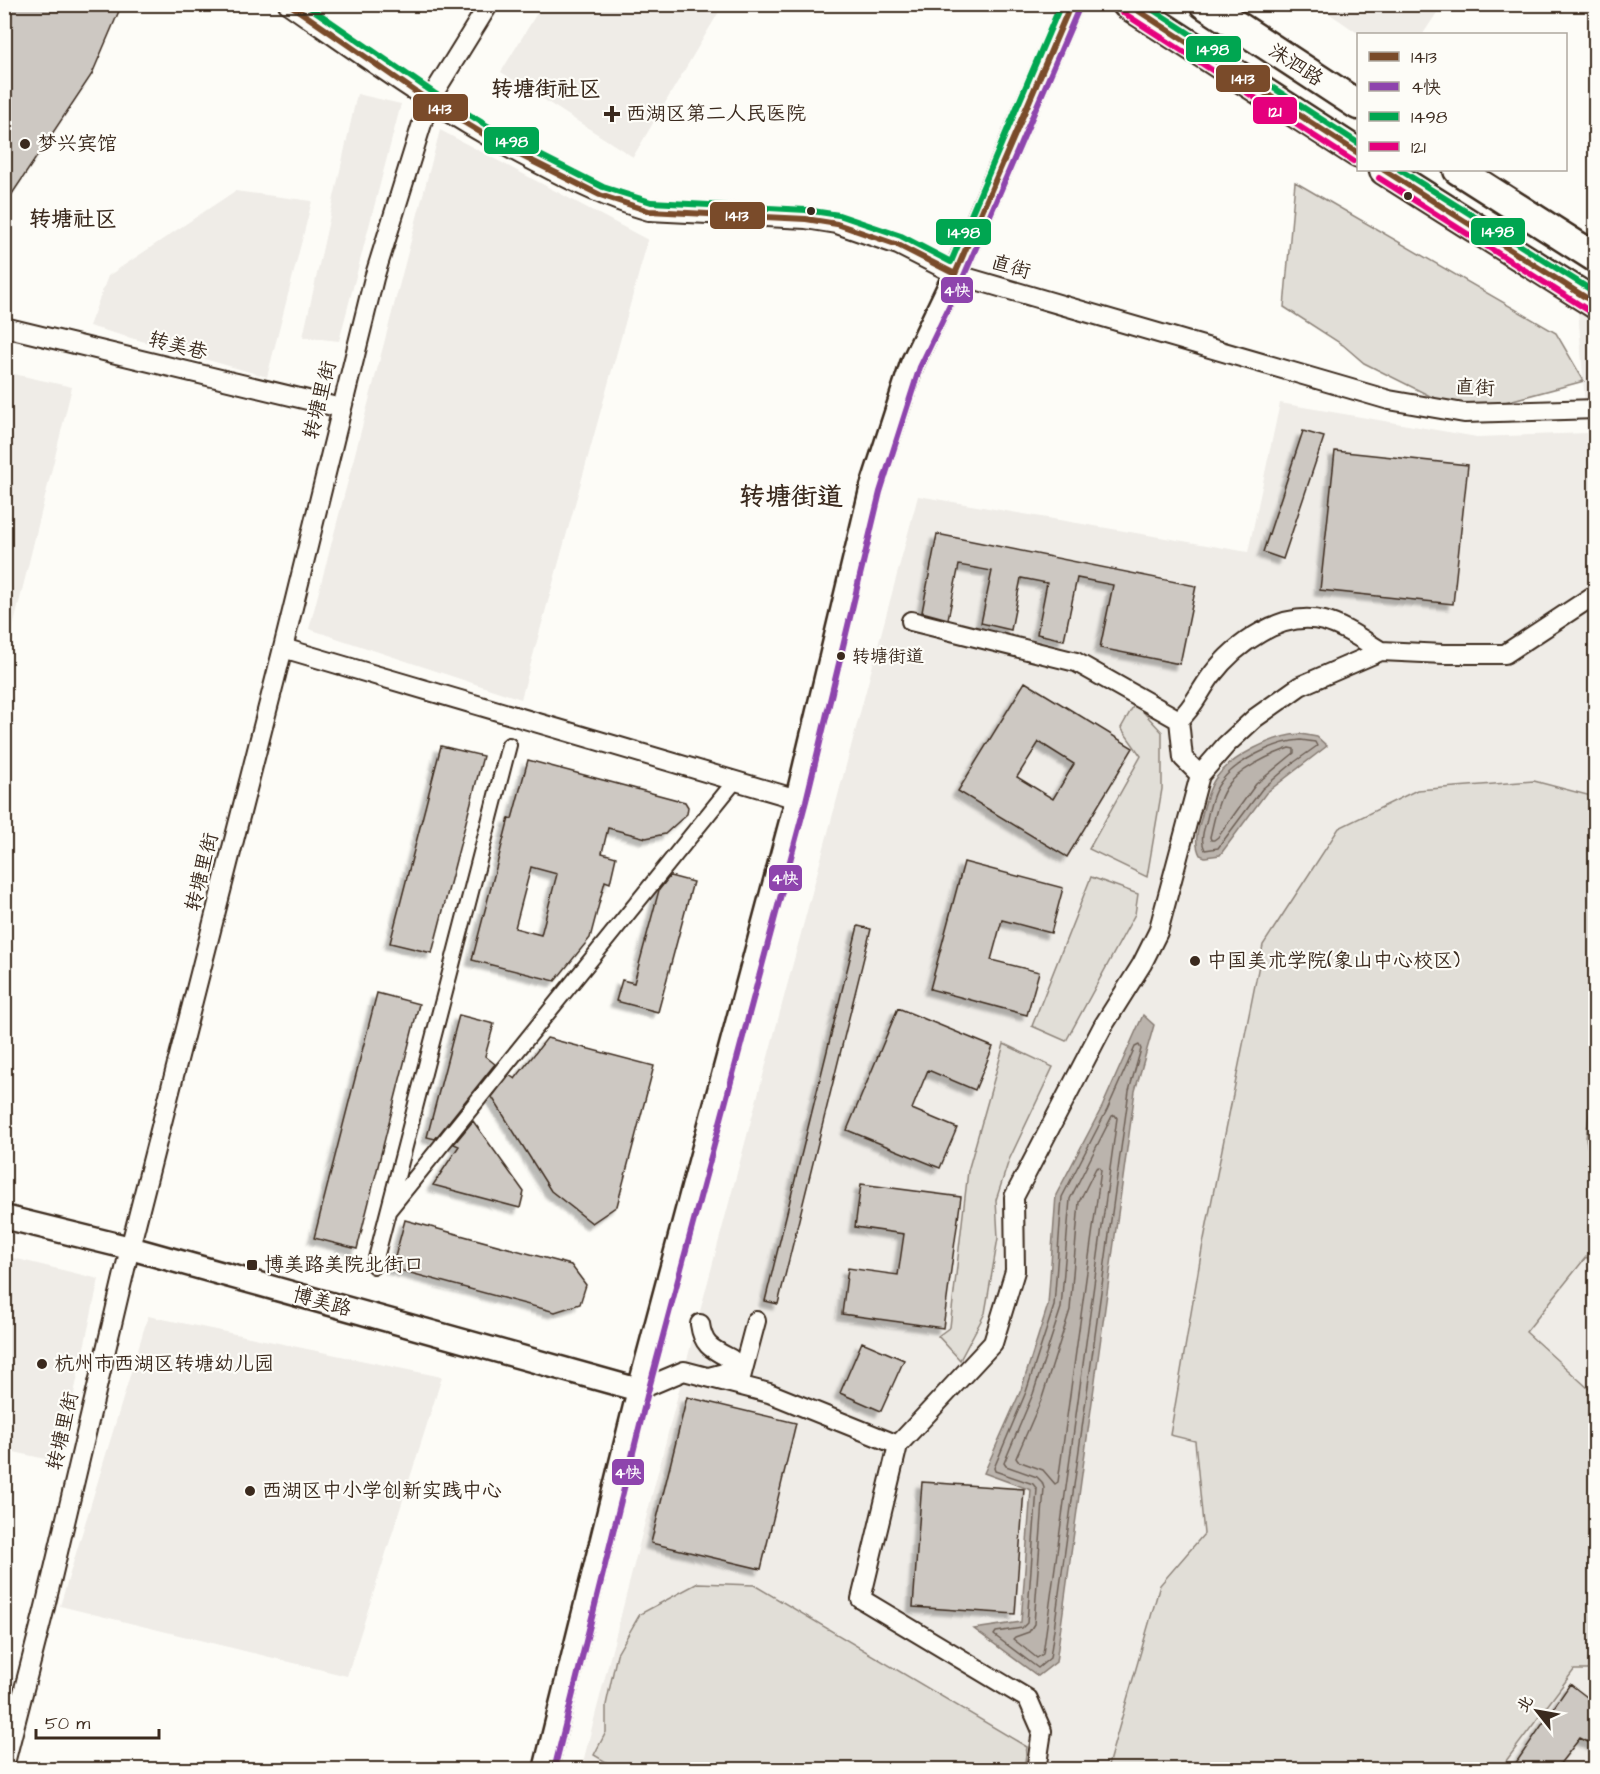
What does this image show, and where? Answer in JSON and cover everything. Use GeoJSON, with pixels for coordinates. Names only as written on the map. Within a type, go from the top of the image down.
{"type":"FeatureCollection","features":[{"type":"Feature","properties":{"kind":"main road","name":"洙泗路"},"geometry":{"type":"LineString","coordinates":[[1127,4],[1357,152]]}},
{"type":"Feature","properties":{"kind":"main road","name":"洙泗路"},"geometry":{"type":"LineString","coordinates":[[1204,4],[1357,104]]}},
{"type":"Feature","properties":{"kind":"main road"},"geometry":{"type":"LineString","coordinates":[[1386,171],[1596,304]]}},
{"type":"Feature","properties":{"kind":"main road"},"geometry":{"type":"LineString","coordinates":[[1460,171],[1596,258]]}},
{"type":"Feature","properties":{"kind":"street","name":"直街"},"geometry":{"type":"LineString","coordinates":[[288,4],[429,101],[508,149],[579,185],[625,204],[649,211],[806,219],[837,224],[898,245],[955,274],[1389,400],[1464,412],[1596,410]]}},
{"type":"Feature","properties":{"kind":"street","name":"转塘里街"},"geometry":{"type":"LineString","coordinates":[[4,1767],[48,1596],[129,1248],[283,648],[374,278],[429,101],[489,4]]}},
{"type":"Feature","properties":{"kind":"street"},"geometry":{"type":"LineString","coordinates":[[544,1770],[639,1390],[797,799],[871,490],[912,364],[955,274],[1071,4]]}},
{"type":"Feature","properties":{"kind":"street","name":"转美巷"},"geometry":{"type":"LineString","coordinates":[[4,327],[341,408]]}},
{"type":"Feature","properties":{"kind":"street"},"geometry":{"type":"LineString","coordinates":[[1036,1770],[1042,1731],[1028,1700],[861,1599],[898,1445],[993,1343],[1015,1271],[1014,1197],[1103,1026],[1142,964],[1158,932],[1200,775],[1240,732],[1300,686],[1381,651],[1505,654],[1596,594]]}},
{"type":"Feature","properties":{"kind":"street"},"geometry":{"type":"LineString","coordinates":[[1179,720],[1188,713],[1211,676],[1235,649],[1258,633],[1300,619],[1325,621],[1381,651]]}},
{"type":"Feature","properties":{"kind":"street"},"geometry":{"type":"LineString","coordinates":[[911,621],[1076,662],[1179,720]]}},
{"type":"Feature","properties":{"kind":"street"},"geometry":{"type":"LineString","coordinates":[[283,648],[797,799]]}},
{"type":"Feature","properties":{"kind":"street"},"geometry":{"type":"LineString","coordinates":[[1179,720],[1183,758],[1200,775]]}},
{"type":"Feature","properties":{"kind":"street"},"geometry":{"type":"LineString","coordinates":[[374,1266],[509,745]]}},
{"type":"Feature","properties":{"kind":"street"},"geometry":{"type":"LineString","coordinates":[[389,1210],[735,781]]}},
{"type":"Feature","properties":{"kind":"street","name":"博美路"},"geometry":{"type":"LineString","coordinates":[[4,1217],[129,1248],[639,1390]]}},
{"type":"Feature","properties":{"kind":"street"},"geometry":{"type":"LineString","coordinates":[[739,1385],[756,1321]]}},
{"type":"Feature","properties":{"kind":"street"},"geometry":{"type":"LineString","coordinates":[[700,1324],[702,1338],[706,1344],[730,1359],[728,1372],[709,1377]]}},
{"type":"Feature","properties":{"kind":"street"},"geometry":{"type":"LineString","coordinates":[[639,1390],[684,1371],[769,1393],[898,1445]]}},
{"type":"Feature","properties":{"kind":"shaded area","name":"西湖区第二人民医院"},"geometry":{"type":"Polygon","coordinates":[[[542,5],[723,5],[633,157],[501,72],[542,5]]]}},
{"type":"Feature","properties":{"kind":"shaded area"},"geometry":{"type":"Polygon","coordinates":[[[1317,5],[1442,5],[1424,33],[1358,33],[1317,5]]]}},
{"type":"Feature","properties":{"kind":"shaded area"},"geometry":{"type":"Polygon","coordinates":[[[357,94],[401,104],[339,341],[303,337],[357,94]]]}},
{"type":"Feature","properties":{"kind":"shaded area"},"geometry":{"type":"Polygon","coordinates":[[[440,130],[648,240],[521,699],[309,629],[440,130]]]}},
{"type":"Feature","properties":{"kind":"shaded area"},"geometry":{"type":"Polygon","coordinates":[[[1295,182],[1556,333],[1584,381],[1464,413],[1364,363],[1343,345],[1284,307],[1295,182]]]}},
{"type":"Feature","properties":{"kind":"shaded area"},"geometry":{"type":"Polygon","coordinates":[[[235,191],[312,201],[267,377],[89,326],[108,276],[235,191]]]}},
{"type":"Feature","properties":{"kind":"shaded area","name":"中国美术学院(象山中心校区)"},"geometry":{"type":"Polygon","coordinates":[[[1578,309],[1595,320],[1595,1769],[581,1770],[684,1371],[918,496],[1248,552],[1280,403],[1477,437],[1587,433],[1578,309]]]}},
{"type":"Feature","properties":{"kind":"shaded area"},"geometry":{"type":"Polygon","coordinates":[[[4,372],[72,387],[5,660],[4,372]]]}},
{"type":"Feature","properties":{"kind":"shaded area"},"geometry":{"type":"Polygon","coordinates":[[[1135,703],[1162,732],[1162,789],[1147,877],[1089,849],[1141,756],[1121,728],[1135,703]]]}},
{"type":"Feature","properties":{"kind":"shaded area"},"geometry":{"type":"Polygon","coordinates":[[[1534,781],[1595,797],[1596,1060],[1586,1138],[1596,1200],[1595,1264],[1586,1257],[1526,1332],[1589,1389],[1595,1387],[1595,1670],[1574,1670],[1500,1769],[1107,1769],[1160,1585],[1204,1534],[1195,1441],[1170,1435],[1202,1249],[1263,945],[1339,828],[1417,790],[1534,781]]]}},
{"type":"Feature","properties":{"kind":"shaded area"},"geometry":{"type":"Polygon","coordinates":[[[1091,877],[1138,894],[1135,914],[1066,1041],[1032,1026],[1091,877]]]}},
{"type":"Feature","properties":{"kind":"shaded area"},"geometry":{"type":"Polygon","coordinates":[[[1004,1044],[1053,1067],[1009,1160],[996,1200],[998,1238],[985,1313],[960,1360],[938,1336],[950,1327],[968,1171],[1004,1044]]]}},
{"type":"Feature","properties":{"kind":"shaded area","name":"杭州市西湖区转塘幼儿园"},"geometry":{"type":"Polygon","coordinates":[[[5,1256],[99,1279],[59,1462],[5,1450],[5,1256]]]}},
{"type":"Feature","properties":{"kind":"shaded area","name":"西湖区中小学创新实践中心"},"geometry":{"type":"Polygon","coordinates":[[[148,1316],[442,1377],[347,1676],[60,1606],[148,1316]]]}},
{"type":"Feature","properties":{"kind":"shaded area"},"geometry":{"type":"Polygon","coordinates":[[[698,1583],[754,1585],[1027,1747],[1024,1769],[618,1769],[594,1755],[606,1732],[606,1705],[617,1654],[640,1614],[698,1583]]]}},
{"type":"Feature","properties":{"kind":"water"},"geometry":{"type":"Polygon","coordinates":[[[1301,734],[1317,737],[1327,746],[1266,793],[1220,855],[1205,857],[1200,855],[1197,833],[1206,798],[1215,779],[1232,762],[1254,748],[1279,738],[1301,734]]]}},
{"type":"Feature","properties":{"kind":"water"},"geometry":{"type":"Polygon","coordinates":[[[1143,1015],[1154,1025],[1135,1091],[1056,1662],[1038,1676],[974,1629],[1021,1622],[1031,1490],[984,1473],[1021,1390],[1048,1305],[1056,1195],[1102,1107],[1143,1015]]]}},
{"type":"Feature","properties":{"kind":"building","name":"梦兴宾馆"},"geometry":{"type":"Polygon","coordinates":[[[4,4],[122,4],[92,74],[4,206],[4,86],[10,62],[4,60],[4,4]]]}},
{"type":"Feature","properties":{"kind":"building"},"geometry":{"type":"Polygon","coordinates":[[[1303,431],[1324,437],[1283,559],[1263,552],[1303,431]]]}},
{"type":"Feature","properties":{"kind":"building"},"geometry":{"type":"Polygon","coordinates":[[[1335,451],[1468,465],[1453,604],[1320,590],[1335,451]]]}},
{"type":"Feature","properties":{"kind":"building"},"geometry":{"type":"Polygon","coordinates":[[[937,534],[1196,586],[1180,664],[1100,648],[1113,585],[1077,578],[1064,640],[1037,634],[1047,583],[1021,578],[1011,630],[981,623],[992,571],[959,565],[948,619],[922,612],[937,534]]]}},
{"type":"Feature","properties":{"kind":"building"},"geometry":{"type":"Polygon","coordinates":[[[1025,682],[1133,748],[1067,857],[958,791],[1025,682]],[[1039,742],[1017,777],[1053,799],[1074,764],[1039,742]]]}},
{"type":"Feature","properties":{"kind":"building"},"geometry":{"type":"Polygon","coordinates":[[[441,746],[483,756],[432,953],[390,943],[441,746]]]}},
{"type":"Feature","properties":{"kind":"building"},"geometry":{"type":"Polygon","coordinates":[[[528,760],[685,802],[688,807],[687,814],[665,834],[646,838],[608,828],[602,853],[616,857],[610,883],[605,881],[590,938],[555,981],[472,960],[509,818],[512,819],[528,760]],[[531,867],[515,928],[541,935],[557,874],[531,867]]]}},
{"type":"Feature","properties":{"kind":"building"},"geometry":{"type":"Polygon","coordinates":[[[964,862],[1063,888],[1051,933],[1002,920],[991,960],[1039,972],[1027,1015],[930,989],[964,862]]]}},
{"type":"Feature","properties":{"kind":"building"},"geometry":{"type":"Polygon","coordinates":[[[670,876],[693,882],[658,1012],[616,1001],[622,980],[634,983],[659,890],[670,876]]]}},
{"type":"Feature","properties":{"kind":"building"},"geometry":{"type":"Polygon","coordinates":[[[858,926],[871,929],[778,1304],[765,1301],[858,926]]]}},
{"type":"Feature","properties":{"kind":"building"},"geometry":{"type":"Polygon","coordinates":[[[377,993],[419,1004],[357,1249],[314,1238],[377,993]]]}},
{"type":"Feature","properties":{"kind":"building"},"geometry":{"type":"Polygon","coordinates":[[[898,1008],[993,1047],[975,1090],[928,1070],[912,1109],[957,1128],[940,1168],[847,1130],[898,1008]]]}},
{"type":"Feature","properties":{"kind":"building"},"geometry":{"type":"Polygon","coordinates":[[[459,1015],[494,1024],[485,1056],[495,1064],[435,1139],[427,1137],[459,1015]]]}},
{"type":"Feature","properties":{"kind":"building"},"geometry":{"type":"Polygon","coordinates":[[[547,1038],[654,1066],[617,1206],[592,1223],[551,1191],[492,1097],[509,1075],[515,1079],[547,1038]]]}},
{"type":"Feature","properties":{"kind":"building"},"geometry":{"type":"Polygon","coordinates":[[[473,1121],[524,1192],[520,1208],[433,1185],[459,1146],[454,1144],[473,1121]]]}},
{"type":"Feature","properties":{"kind":"building"},"geometry":{"type":"Polygon","coordinates":[[[861,1184],[961,1197],[943,1328],[842,1314],[848,1268],[898,1275],[904,1234],[855,1227],[861,1184]]]}},
{"type":"Feature","properties":{"kind":"building"},"geometry":{"type":"Polygon","coordinates":[[[405,1220],[571,1265],[586,1285],[580,1304],[555,1312],[392,1268],[405,1220]]]}},
{"type":"Feature","properties":{"kind":"building"},"geometry":{"type":"Polygon","coordinates":[[[862,1342],[904,1360],[881,1411],[840,1393],[862,1342]]]}},
{"type":"Feature","properties":{"kind":"building"},"geometry":{"type":"Polygon","coordinates":[[[687,1397],[796,1423],[761,1569],[651,1543],[687,1397]]]}},
{"type":"Feature","properties":{"kind":"building"},"geometry":{"type":"Polygon","coordinates":[[[922,1482],[1024,1489],[1015,1614],[913,1607],[922,1482]]]}},
{"type":"Feature","properties":{"kind":"building"},"geometry":{"type":"Polygon","coordinates":[[[1570,1684],[1596,1704],[1596,1746],[1580,1738],[1555,1770],[1511,1770],[1570,1684]]]}},
{"type":"Feature","properties":{"kind":"transit line","name":"1413"},"geometry":{"type":"LineString","coordinates":[[289,4],[429,101],[508,149],[600,195],[649,211],[806,219],[837,224],[898,245],[955,274]]}},
{"type":"Feature","properties":{"kind":"transit line","name":"1498"},"geometry":{"type":"LineString","coordinates":[[305,4],[434,93],[512,141],[603,187],[651,202],[806,210],[839,215],[901,236],[951,262],[1061,4]]}},
{"type":"Feature","properties":{"kind":"transit line","name":"1413"},"geometry":{"type":"LineString","coordinates":[[955,274],[1071,4]]}},
{"type":"Feature","properties":{"kind":"transit line","name":"1413"},"geometry":{"type":"LineString","coordinates":[[1128,4],[1357,152]]}},
{"type":"Feature","properties":{"kind":"transit line","name":"1498"},"geometry":{"type":"LineString","coordinates":[[1144,4],[1357,142]]}},
{"type":"Feature","properties":{"kind":"transit line","name":"4快"},"geometry":{"type":"LineString","coordinates":[[554,1770],[648,1392],[806,801],[880,492],[920,367],[963,278],[1079,8]]}},
{"type":"Feature","properties":{"kind":"transit line","name":"121"},"geometry":{"type":"LineString","coordinates":[[1122,12],[1353,161]]}},
{"type":"Feature","properties":{"kind":"transit line","name":"1413"},"geometry":{"type":"LineString","coordinates":[[1386,171],[1596,304]]}},
{"type":"Feature","properties":{"kind":"transit line","name":"1498"},"geometry":{"type":"LineString","coordinates":[[1402,171],[1596,293]]}},
{"type":"Feature","properties":{"kind":"transit line","name":"121"},"geometry":{"type":"LineString","coordinates":[[1379,178],[1591,312]]}},
{"type":"Feature","properties":{"kind":"place","name":"西湖区第二人民医院"},"geometry":{"type":"Point","coordinates":[612,114]}},
{"type":"Feature","properties":{"kind":"place","name":"梦兴宾馆"},"geometry":{"type":"Point","coordinates":[25,144]}},
{"type":"Feature","properties":{"kind":"place","name":"转塘街道"},"geometry":{"type":"Point","coordinates":[841,656]}},
{"type":"Feature","properties":{"kind":"place","name":"中国美术学院(象山中心校区)"},"geometry":{"type":"Point","coordinates":[1195,961]}},
{"type":"Feature","properties":{"kind":"place","name":"博美路美院北街口"},"geometry":{"type":"Point","coordinates":[252,1265]}},
{"type":"Feature","properties":{"kind":"place","name":"杭州市西湖区转塘幼儿园"},"geometry":{"type":"Point","coordinates":[42,1364]}},
{"type":"Feature","properties":{"kind":"place","name":"西湖区中小学创新实践中心"},"geometry":{"type":"Point","coordinates":[250,1491]}},
{"type":"Feature","properties":{"kind":"district","name":"转塘街社区"},"geometry":{"type":"Point","coordinates":[546,89]}},
{"type":"Feature","properties":{"kind":"district","name":"转塘社区"},"geometry":{"type":"Point","coordinates":[73,219]}},
{"type":"Feature","properties":{"kind":"district","name":"转塘街道"},"geometry":{"type":"Point","coordinates":[791,497]}}]}
